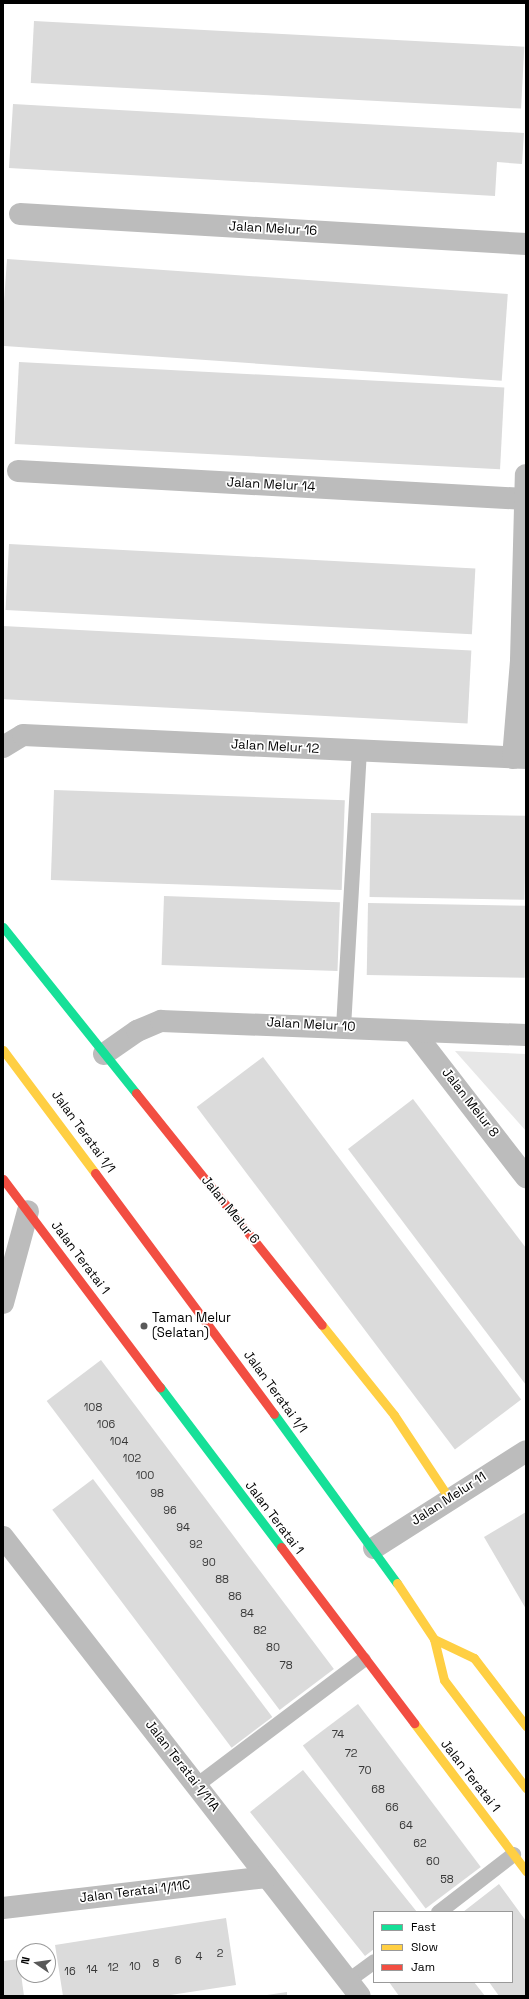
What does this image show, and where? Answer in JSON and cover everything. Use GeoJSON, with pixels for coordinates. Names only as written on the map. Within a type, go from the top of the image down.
{"type":"FeatureCollection","features":[{"type":"Feature","properties":{"kind":"street","name":"Jalan Melur 16"},"geometry":{"type":"LineString","coordinates":[[20,214],[526,244]]}},
{"type":"Feature","properties":{"kind":"street","name":"Jalan Melur 14"},"geometry":{"type":"LineString","coordinates":[[18,471],[525,499]]}},
{"type":"Feature","properties":{"kind":"street"},"geometry":{"type":"LineString","coordinates":[[520,758],[526,475]]}},
{"type":"Feature","properties":{"kind":"street","name":"Jalan Melur 12"},"geometry":{"type":"LineString","coordinates":[[3,747],[23,735],[520,758]]}},
{"type":"Feature","properties":{"kind":"street","name":"Jalan Melur 6"},"geometry":{"type":"LineString","coordinates":[[3,927],[394,1415],[449,1498]]}},
{"type":"Feature","properties":{"kind":"street","name":"Jalan Melur 10"},"geometry":{"type":"LineString","coordinates":[[104,1054],[137,1031],[161,1021],[526,1035]]}},
{"type":"Feature","properties":{"kind":"street","name":"Jalan Melur 8"},"geometry":{"type":"LineString","coordinates":[[413,1031],[526,1177]]}},
{"type":"Feature","properties":{"kind":"street","name":"Jalan Teratai 1/1"},"geometry":{"type":"LineString","coordinates":[[3,1050],[374,1548],[434,1639],[444,1680],[526,1788]]}},
{"type":"Feature","properties":{"kind":"street","name":"Jalan Teratai 1"},"geometry":{"type":"LineString","coordinates":[[3,1179],[363,1659],[526,1871]]}},
{"type":"Feature","properties":{"kind":"street"},"geometry":{"type":"LineString","coordinates":[[3,1303],[28,1211]]}},
{"type":"Feature","properties":{"kind":"street","name":"Jalan Melur 11"},"geometry":{"type":"LineString","coordinates":[[374,1548],[449,1498],[526,1451]]}},
{"type":"Feature","properties":{"kind":"street","name":"Jalan Teratai 1/11A"},"geometry":{"type":"LineString","coordinates":[[3,1537],[354,1988]]}},
{"type":"Feature","properties":{"kind":"street"},"geometry":{"type":"LineString","coordinates":[[434,1639],[474,1658],[526,1726]]}},
{"type":"Feature","properties":{"kind":"street","name":"Jalan Teratai 1/11C"},"geometry":{"type":"LineString","coordinates":[[3,1908],[267,1877]]}},
{"type":"Feature","properties":{"kind":"lane"},"geometry":{"type":"LineString","coordinates":[[343,1027],[359,751]]}},
{"type":"Feature","properties":{"kind":"lane"},"geometry":{"type":"LineString","coordinates":[[196,1785],[363,1659]]}},
{"type":"Feature","properties":{"kind":"lane"},"geometry":{"type":"LineString","coordinates":[[439,1911],[513,1854]]}},
{"type":"Feature","properties":{"kind":"lane"},"geometry":{"type":"LineString","coordinates":[[354,1988],[373,1962]]}},
{"type":"Feature","properties":{"kind":"shaded area"},"geometry":{"type":"Polygon","coordinates":[[[455,1051],[526,1054],[526,1131],[455,1051]]]}},
{"type":"Feature","properties":{"kind":"building"},"geometry":{"type":"Polygon","coordinates":[[[34,21],[524,47],[521,109],[31,83],[34,21]]]}},
{"type":"Feature","properties":{"kind":"building"},"geometry":{"type":"Polygon","coordinates":[[[13,104],[524,133],[522,164],[497,162],[495,196],[9,168],[13,104]]]}},
{"type":"Feature","properties":{"kind":"building"},"geometry":{"type":"Polygon","coordinates":[[[7,259],[508,294],[502,381],[3,346],[3,316],[7,259]]]}},
{"type":"Feature","properties":{"kind":"building"},"geometry":{"type":"Polygon","coordinates":[[[19,362],[504,387],[500,469],[15,444],[19,362]]]}},
{"type":"Feature","properties":{"kind":"building"},"geometry":{"type":"Polygon","coordinates":[[[9,544],[475,568],[472,634],[6,610],[9,544]]]}},
{"type":"Feature","properties":{"kind":"building"},"geometry":{"type":"Polygon","coordinates":[[[3,626],[471,651],[468,723],[3,699],[3,626]]]}},
{"type":"Feature","properties":{"kind":"building"},"geometry":{"type":"Polygon","coordinates":[[[54,790],[345,800],[342,890],[51,880],[54,790]]]}},
{"type":"Feature","properties":{"kind":"building"},"geometry":{"type":"Polygon","coordinates":[[[371,813],[526,816],[525,900],[370,897],[371,813]]]}},
{"type":"Feature","properties":{"kind":"building"},"geometry":{"type":"Polygon","coordinates":[[[164,896],[340,902],[337,971],[162,965],[164,896]]]}},
{"type":"Feature","properties":{"kind":"building"},"geometry":{"type":"Polygon","coordinates":[[[368,903],[526,906],[525,978],[367,975],[368,903]]]}},
{"type":"Feature","properties":{"kind":"building"},"geometry":{"type":"Polygon","coordinates":[[[263,1057],[521,1400],[455,1450],[197,1107],[263,1057]]]}},
{"type":"Feature","properties":{"kind":"building"},"geometry":{"type":"Polygon","coordinates":[[[413,1099],[526,1248],[526,1385],[348,1149],[413,1099]]]}},
{"type":"Feature","properties":{"kind":"building"},"geometry":{"type":"Polygon","coordinates":[[[101,1360],[334,1669],[280,1710],[47,1401],[101,1360]]]}},
{"type":"Feature","properties":{"kind":"building"},"geometry":{"type":"Polygon","coordinates":[[[93,1479],[272,1717],[232,1748],[52,1510],[93,1479]]]}},
{"type":"Feature","properties":{"kind":"building"},"geometry":{"type":"Polygon","coordinates":[[[526,1512],[526,1609],[484,1537],[526,1512]]]}},
{"type":"Feature","properties":{"kind":"building"},"geometry":{"type":"Polygon","coordinates":[[[358,1704],[481,1867],[426,1908],[303,1746],[358,1704]]]}},
{"type":"Feature","properties":{"kind":"building"},"geometry":{"type":"Polygon","coordinates":[[[303,1770],[416,1911],[373,1911],[373,1950],[365,1956],[250,1812],[303,1770]]]}},
{"type":"Feature","properties":{"kind":"building"},"geometry":{"type":"Polygon","coordinates":[[[499,1884],[526,1921],[526,1996],[499,1996],[490,1983],[513,1983],[513,1911],[464,1911],[499,1884]]]}},
{"type":"Feature","properties":{"kind":"building"},"geometry":{"type":"Polygon","coordinates":[[[226,1918],[236,1985],[164,1996],[63,1996],[56,1945],[226,1918]]]}},
{"type":"Feature","properties":{"kind":"building"},"geometry":{"type":"Polygon","coordinates":[[[16,1959],[16,1983],[22,1983],[24,1996],[3,1996],[3,1961],[16,1959]]]}},
{"type":"Feature","properties":{"kind":"building"},"geometry":{"type":"Polygon","coordinates":[[[390,1983],[475,1983],[485,1996],[399,1996],[390,1983]]]}},
{"type":"Feature","properties":{"kind":"building"},"geometry":{"type":"Polygon","coordinates":[[[287,1992],[287,1996],[267,1995],[287,1992]]]}},
{"type":"Feature","properties":{"kind":"traffic: fast"},"geometry":{"type":"LineString","coordinates":[[3,927],[136,1093]]}},
{"type":"Feature","properties":{"kind":"traffic: fast"},"geometry":{"type":"LineString","coordinates":[[160,1387],[281,1547]]}},
{"type":"Feature","properties":{"kind":"traffic: fast"},"geometry":{"type":"LineString","coordinates":[[274,1414],[397,1583]]}},
{"type":"Feature","properties":{"kind":"traffic: slow"},"geometry":{"type":"LineString","coordinates":[[3,1050],[95,1173]]}},
{"type":"Feature","properties":{"kind":"traffic: slow"},"geometry":{"type":"LineString","coordinates":[[322,1325],[394,1415],[449,1498]]}},
{"type":"Feature","properties":{"kind":"traffic: slow"},"geometry":{"type":"LineString","coordinates":[[397,1583],[434,1639],[444,1680],[526,1788]]}},
{"type":"Feature","properties":{"kind":"traffic: slow"},"geometry":{"type":"LineString","coordinates":[[434,1639],[474,1658],[526,1726]]}},
{"type":"Feature","properties":{"kind":"traffic: slow"},"geometry":{"type":"LineString","coordinates":[[414,1723],[526,1871]]}},
{"type":"Feature","properties":{"kind":"traffic: jam"},"geometry":{"type":"LineString","coordinates":[[136,1093],[322,1325]]}},
{"type":"Feature","properties":{"kind":"traffic: jam"},"geometry":{"type":"LineString","coordinates":[[95,1173],[274,1414]]}},
{"type":"Feature","properties":{"kind":"traffic: jam"},"geometry":{"type":"LineString","coordinates":[[3,1179],[160,1387]]}},
{"type":"Feature","properties":{"kind":"traffic: jam"},"geometry":{"type":"LineString","coordinates":[[281,1547],[414,1723]]}},
{"type":"Feature","properties":{"kind":"place","name":"Taman Melur (Selatan)"},"geometry":{"type":"Point","coordinates":[144,1326]}}]}
